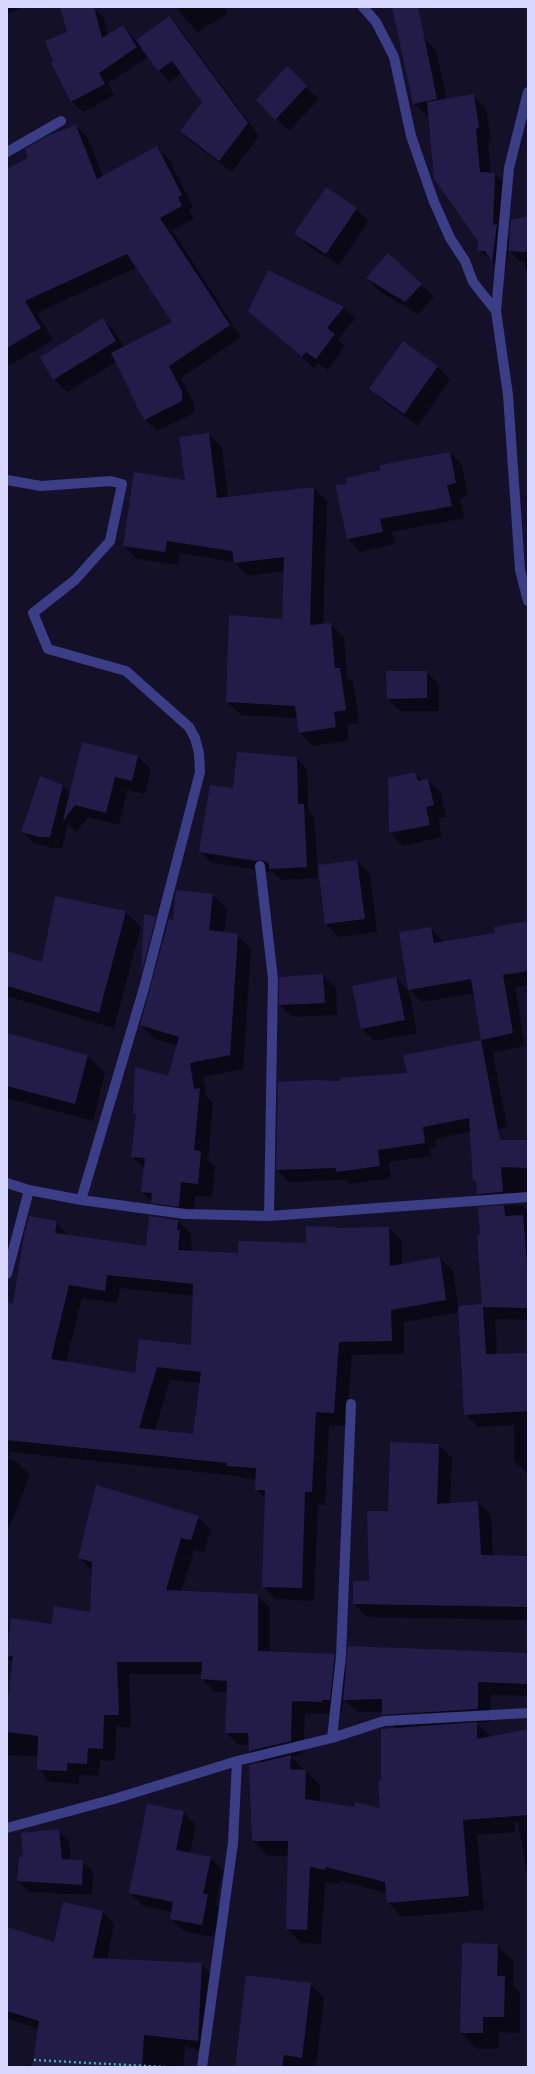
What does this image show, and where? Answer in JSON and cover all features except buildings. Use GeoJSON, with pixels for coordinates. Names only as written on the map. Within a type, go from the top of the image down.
{"type":"FeatureCollection","features":[{"type":"Feature","properties":{"kind":"street"},"geometry":{"type":"LineString","coordinates":[[363,7],[376,22],[394,57],[411,136],[434,202],[450,238],[465,261],[473,282],[496,311]]}},
{"type":"Feature","properties":{"kind":"street"},"geometry":{"type":"LineString","coordinates":[[528,92],[509,168],[496,311],[508,396],[520,570],[528,601]]}},
{"type":"Feature","properties":{"kind":"street"},"geometry":{"type":"LineString","coordinates":[[7,152],[61,121]]}},
{"type":"Feature","properties":{"kind":"street"},"geometry":{"type":"LineString","coordinates":[[7,480],[41,486],[111,481],[122,484],[110,541],[75,580],[33,613],[48,649],[126,671],[189,727],[199,753],[200,772],[150,965],[81,1200]]}},
{"type":"Feature","properties":{"kind":"street"},"geometry":{"type":"LineString","coordinates":[[260,866],[272,979],[269,1216]]}},
{"type":"Feature","properties":{"kind":"street"},"geometry":{"type":"LineString","coordinates":[[7,1183],[29,1190],[81,1200],[185,1214],[269,1216],[528,1197]]}},
{"type":"Feature","properties":{"kind":"street"},"geometry":{"type":"LineString","coordinates":[[7,1274],[29,1190]]}},
{"type":"Feature","properties":{"kind":"street"},"geometry":{"type":"LineString","coordinates":[[332,1738],[340,1656],[351,1404]]}},
{"type":"Feature","properties":{"kind":"street"},"geometry":{"type":"LineString","coordinates":[[7,1828],[114,1799],[237,1762],[332,1738],[384,1721],[528,1713]]}},
{"type":"Feature","properties":{"kind":"street"},"geometry":{"type":"LineString","coordinates":[[202,2067],[233,1843],[237,1762]]}},
{"type":"Feature","properties":{"kind":"path"},"geometry":{"type":"LineString","coordinates":[[34,2060],[165,2067]]}}]}
